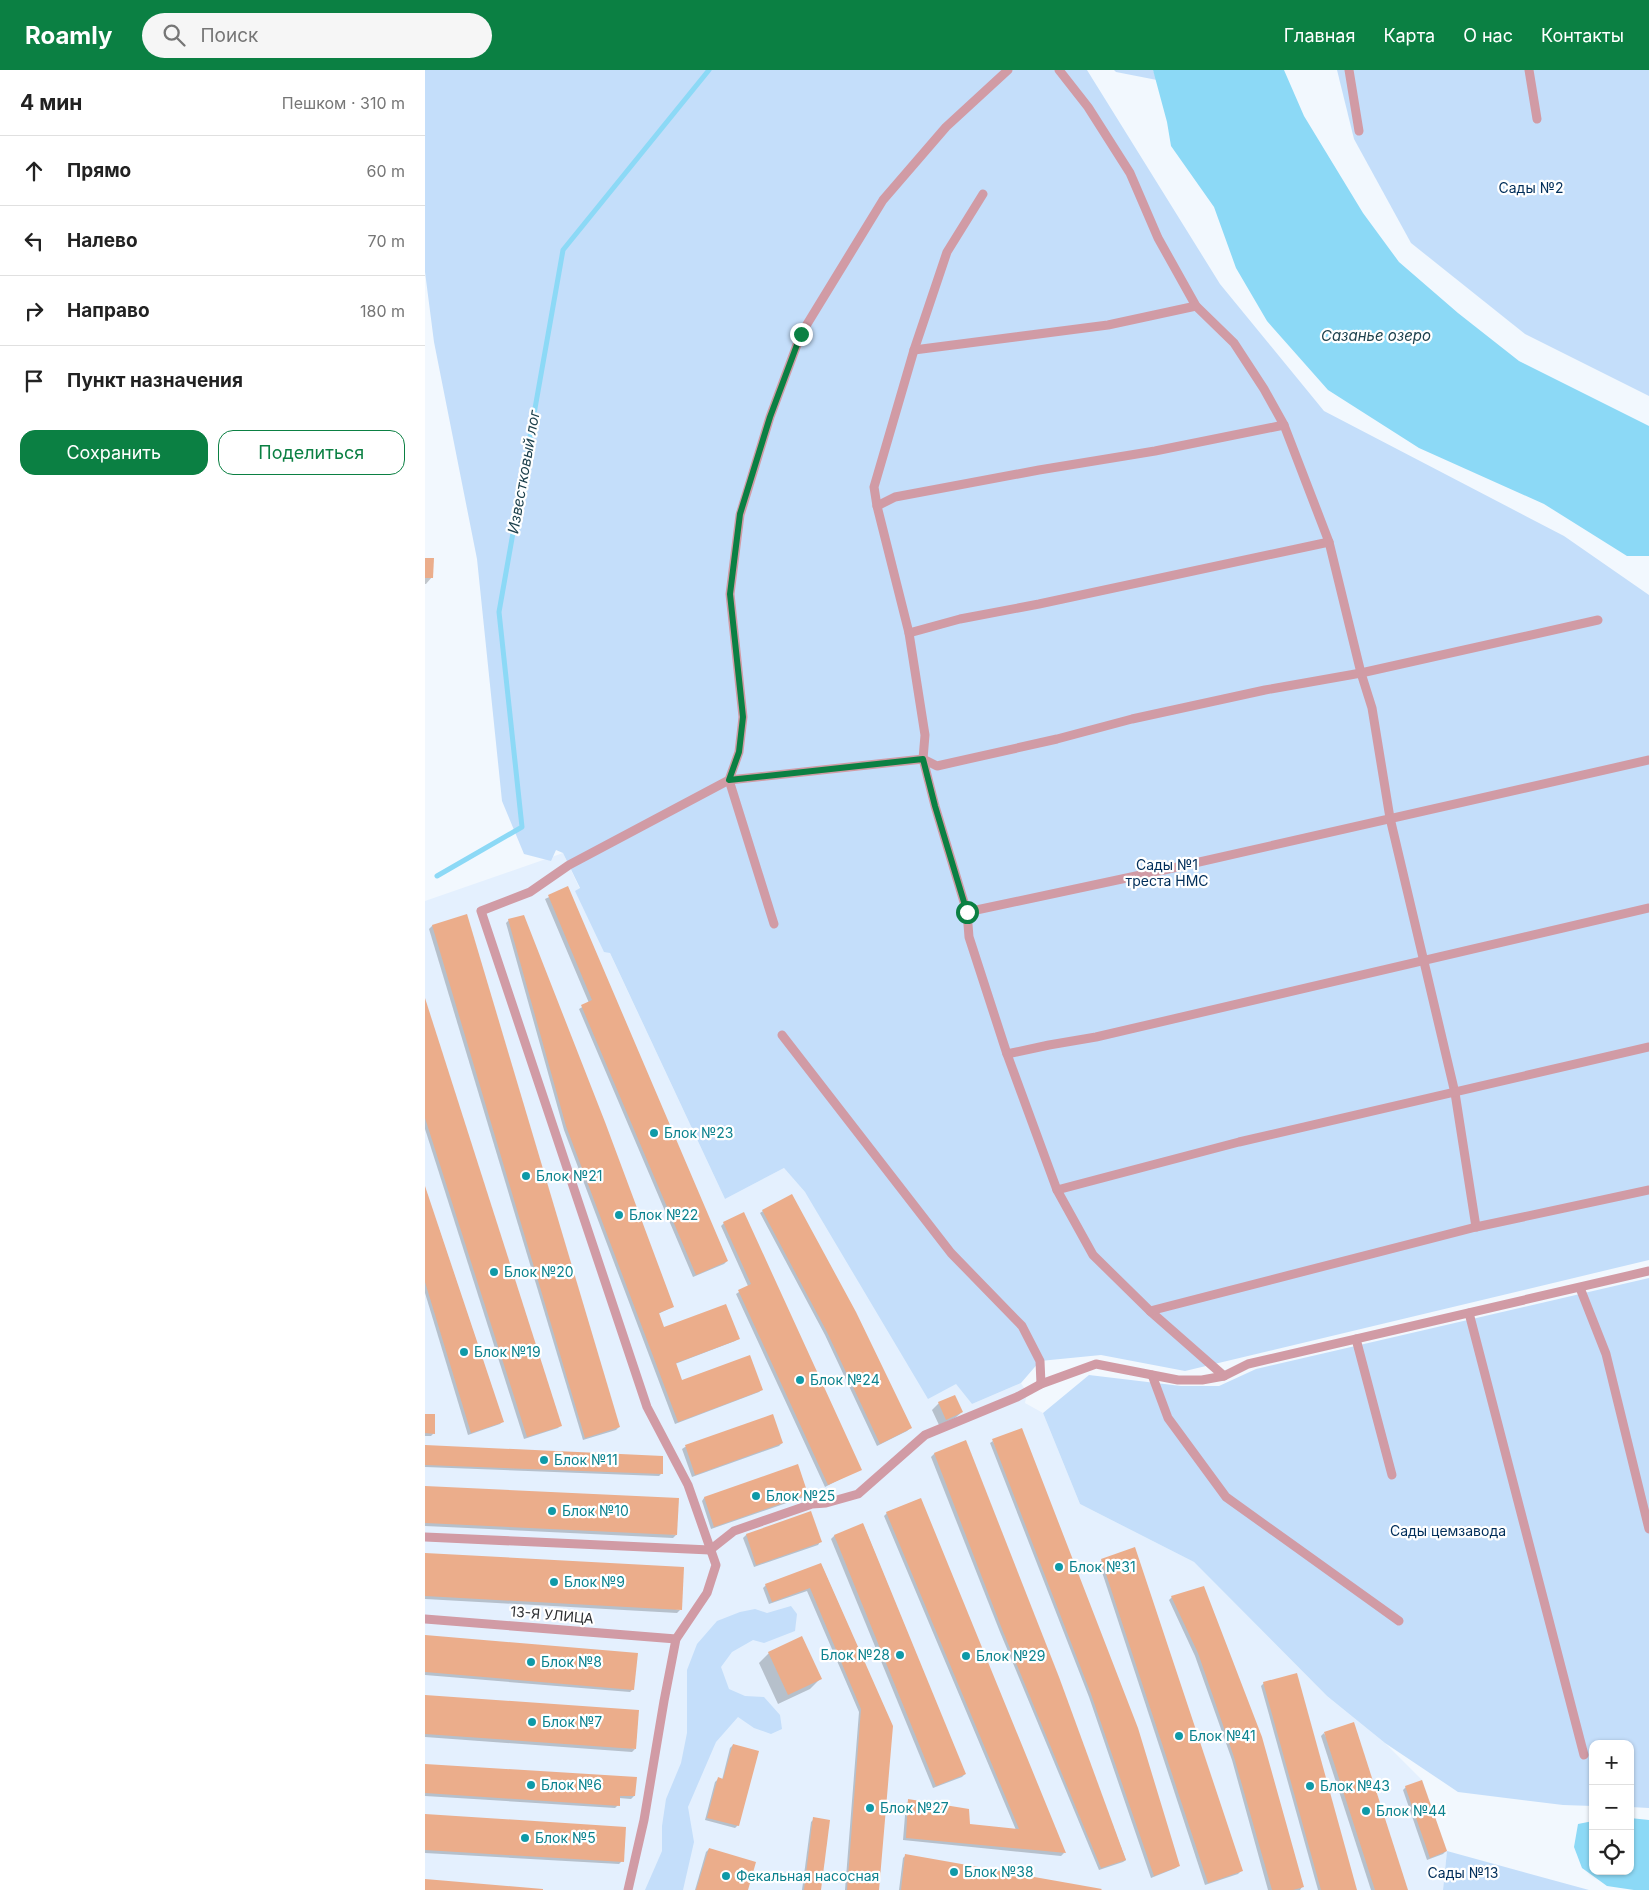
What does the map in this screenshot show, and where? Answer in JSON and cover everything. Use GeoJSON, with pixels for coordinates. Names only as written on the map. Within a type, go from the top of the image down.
{"type":"FeatureCollection","features":[{"type":"Feature","properties":{"kind":"lane"},"geometry":{"type":"LineString","coordinates":[[774,924],[729,780],[739,752],[743,717],[730,594],[740,514],[770,417],[801,334],[883,200],[946,127],[1008,70]]}},
{"type":"Feature","properties":{"kind":"lane"},"geometry":{"type":"LineString","coordinates":[[1059,70],[1088,107],[1130,173],[1158,238],[1196,306],[1234,343],[1264,389],[1284,425],[1329,542],[1361,673],[1372,708],[1390,818],[1455,1093],[1475,1227]]}},
{"type":"Feature","properties":{"kind":"lane"},"geometry":{"type":"LineString","coordinates":[[1349,70],[1359,131]]}},
{"type":"Feature","properties":{"kind":"lane"},"geometry":{"type":"LineString","coordinates":[[1529,70],[1537,119]]}},
{"type":"Feature","properties":{"kind":"lane"},"geometry":{"type":"LineString","coordinates":[[983,194],[947,252],[914,350],[874,487],[877,506],[909,633],[925,735],[923,759],[967,912],[969,937],[1007,1054],[1057,1190],[1093,1255],[1150,1311],[1224,1376]]}},
{"type":"Feature","properties":{"kind":"lane"},"geometry":{"type":"LineString","coordinates":[[914,350],[1108,325],[1196,306]]}},
{"type":"Feature","properties":{"kind":"lane"},"geometry":{"type":"LineString","coordinates":[[877,506],[895,497],[1155,451],[1284,425]]}},
{"type":"Feature","properties":{"kind":"lane"},"geometry":{"type":"LineString","coordinates":[[909,633],[960,619],[1329,542]]}},
{"type":"Feature","properties":{"kind":"lane"},"geometry":{"type":"LineString","coordinates":[[628,1890],[644,1820],[664,1701],[677,1639],[707,1593],[716,1565],[688,1485],[647,1407],[481,911],[530,892],[569,864],[729,780],[923,759],[937,766],[1255,692],[1361,673],[1599,620]]}},
{"type":"Feature","properties":{"kind":"lane"},"geometry":{"type":"LineString","coordinates":[[967,912],[1649,760]]}},
{"type":"Feature","properties":{"kind":"lane"},"geometry":{"type":"LineString","coordinates":[[1007,1054],[1096,1037],[1649,908]]}},
{"type":"Feature","properties":{"kind":"lane"},"geometry":{"type":"LineString","coordinates":[[782,1035],[951,1253],[1022,1326],[1040,1361],[1041,1384]]}},
{"type":"Feature","properties":{"kind":"lane"},"geometry":{"type":"LineString","coordinates":[[1057,1190],[1239,1142],[1649,1047]]}},
{"type":"Feature","properties":{"kind":"lane"},"geometry":{"type":"LineString","coordinates":[[1150,1311],[1475,1227],[1649,1190]]}},
{"type":"Feature","properties":{"kind":"lane"},"geometry":{"type":"LineString","coordinates":[[425,1537],[710,1550],[734,1531],[811,1504],[826,1503],[858,1494],[925,1435],[1017,1398],[1041,1384],[1096,1364],[1178,1380],[1202,1380],[1224,1376],[1247,1364],[1649,1272]]}},
{"type":"Feature","properties":{"kind":"lane"},"geometry":{"type":"LineString","coordinates":[[1581,1288],[1606,1354],[1649,1529]]}},
{"type":"Feature","properties":{"kind":"lane"},"geometry":{"type":"LineString","coordinates":[[1469,1313],[1584,1755]]}},
{"type":"Feature","properties":{"kind":"lane"},"geometry":{"type":"LineString","coordinates":[[1356,1339],[1392,1475]]}},
{"type":"Feature","properties":{"kind":"lane"},"geometry":{"type":"LineString","coordinates":[[1152,1375],[1168,1418],[1226,1497],[1399,1621]]}},
{"type":"Feature","properties":{"kind":"lane","name":"13-Я УЛИЦА"},"geometry":{"type":"LineString","coordinates":[[425,1619],[677,1639]]}},
{"type":"Feature","properties":{"kind":"shaded area"},"geometry":{"type":"Polygon","coordinates":[[[563,853],[725,1199],[784,1168],[972,1404],[1021,1383],[1027,1393],[1025,1403],[1043,1413],[1080,1504],[1194,1562],[1327,1696],[1385,1743],[1422,1780],[1447,1851],[1443,1890],[425,1890],[425,901],[563,853]]]}},
{"type":"Feature","properties":{"kind":"green space","name":"Сады №1 треста НМС"},"geometry":{"type":"Polygon","coordinates":[[[425,70],[1087,70],[1220,284],[1324,411],[1564,536],[1649,595],[1649,1260],[1185,1371],[1101,1355],[1040,1361],[1021,1383],[972,1404],[956,1384],[928,1399],[805,1192],[784,1168],[725,1199],[610,953],[604,952],[575,891],[580,888],[563,853],[556,850],[551,861],[524,854],[502,801],[477,559],[434,342],[425,272],[425,70]]]}},
{"type":"Feature","properties":{"kind":"green space"},"geometry":{"type":"Polygon","coordinates":[[[1114,70],[1153,70],[1157,80],[1116,72],[1114,70]]]}},
{"type":"Feature","properties":{"kind":"green space","name":"Сады №2"},"geometry":{"type":"Polygon","coordinates":[[[1337,70],[1649,70],[1649,396],[1525,334],[1411,243],[1354,139],[1337,70]]]}},
{"type":"Feature","properties":{"kind":"green space","name":"Сады цемзавода"},"geometry":{"type":"Polygon","coordinates":[[[1649,1278],[1649,1808],[1634,1807],[1634,1740],[1589,1740],[1589,1806],[1563,1805],[1458,1792],[1385,1743],[1327,1696],[1194,1562],[1080,1504],[1043,1413],[1089,1375],[1181,1386],[1219,1386],[1256,1369],[1649,1278]]]}},
{"type":"Feature","properties":{"kind":"green space"},"geometry":{"type":"Polygon","coordinates":[[[791,1606],[797,1614],[795,1631],[764,1643],[753,1640],[732,1652],[721,1667],[729,1689],[745,1696],[764,1697],[780,1715],[782,1729],[771,1734],[754,1728],[738,1717],[716,1742],[688,1807],[694,1842],[683,1890],[645,1890],[662,1851],[662,1826],[666,1799],[681,1763],[687,1733],[687,1670],[697,1644],[717,1621],[740,1612],[755,1609],[767,1613],[791,1606]]]}},
{"type":"Feature","properties":{"kind":"green space","name":"Сады №13"},"geometry":{"type":"Polygon","coordinates":[[[1447,1851],[1589,1890],[1443,1890],[1447,1851]]]}},
{"type":"Feature","properties":{"kind":"water","name":"Сазанье озеро"},"geometry":{"type":"Polygon","coordinates":[[[1153,70],[1284,70],[1304,116],[1363,213],[1399,262],[1458,313],[1519,361],[1649,426],[1649,556],[1627,556],[1544,504],[1419,448],[1328,390],[1267,321],[1236,268],[1214,207],[1171,146],[1167,122],[1153,70]]]}},
{"type":"Feature","properties":{"kind":"water"},"geometry":{"type":"Polygon","coordinates":[[[1634,1818],[1649,1820],[1649,1890],[1607,1886],[1592,1875],[1634,1875],[1634,1818]]]}},
{"type":"Feature","properties":{"kind":"water"},"geometry":{"type":"Polygon","coordinates":[[[1589,1822],[1589,1873],[1582,1868],[1574,1847],[1578,1824],[1589,1822]]]}},
{"type":"Feature","properties":{"kind":"building"},"geometry":{"type":"Polygon","coordinates":[[[425,558],[434,558],[433,578],[425,578],[425,558]]]}},
{"type":"Feature","properties":{"kind":"building","name":"Блок №23"},"geometry":{"type":"Polygon","coordinates":[[[568,886],[728,1261],[696,1275],[581,1005],[592,1000],[548,895],[568,886]]]}},
{"type":"Feature","properties":{"kind":"building","name":"Блок №21"},"geometry":{"type":"Polygon","coordinates":[[[467,914],[620,1427],[585,1438],[432,925],[467,914]]]}},
{"type":"Feature","properties":{"kind":"building","name":"Блок №22"},"geometry":{"type":"Polygon","coordinates":[[[524,915],[605,1122],[674,1307],[659,1313],[664,1327],[726,1304],[740,1339],[676,1363],[682,1380],[750,1355],[763,1390],[678,1422],[566,1126],[508,919],[524,915]]]}},
{"type":"Feature","properties":{"kind":"building","name":"Блок №20"},"geometry":{"type":"Polygon","coordinates":[[[425,998],[562,1426],[527,1437],[425,1118],[425,998]]]}},
{"type":"Feature","properties":{"kind":"building","name":"Блок №19"},"geometry":{"type":"Polygon","coordinates":[[[425,1186],[504,1422],[471,1433],[425,1282],[425,1186]]]}},
{"type":"Feature","properties":{"kind":"building","name":"Блок №24"},"geometry":{"type":"Polygon","coordinates":[[[792,1194],[856,1312],[912,1428],[880,1444],[827,1332],[762,1210],[792,1194]]]}},
{"type":"Feature","properties":{"kind":"building","name":"Блок №24"},"geometry":{"type":"Polygon","coordinates":[[[744,1212],[862,1470],[828,1485],[738,1290],[751,1284],[723,1222],[744,1212]]]}},
{"type":"Feature","properties":{"kind":"building"},"geometry":{"type":"Polygon","coordinates":[[[955,1395],[963,1412],[946,1420],[938,1402],[955,1395]]]}},
{"type":"Feature","properties":{"kind":"building"},"geometry":{"type":"Polygon","coordinates":[[[425,1414],[435,1414],[435,1434],[425,1433],[425,1414]]]}},
{"type":"Feature","properties":{"kind":"building","name":"Блок №25"},"geometry":{"type":"Polygon","coordinates":[[[773,1414],[783,1443],[695,1475],[685,1445],[773,1414]]]}},
{"type":"Feature","properties":{"kind":"building","name":"Блок №31"},"geometry":{"type":"Polygon","coordinates":[[[1022,1428],[1138,1728],[1180,1866],[1154,1876],[1091,1694],[992,1439],[1022,1428]]]}},
{"type":"Feature","properties":{"kind":"building"},"geometry":{"type":"Polygon","coordinates":[[[966,1440],[1059,1677],[1126,1860],[1101,1868],[1002,1629],[934,1453],[966,1440]]]}},
{"type":"Feature","properties":{"kind":"building","name":"Блок №11"},"geometry":{"type":"Polygon","coordinates":[[[425,1445],[663,1456],[663,1474],[425,1465],[425,1445]]]}},
{"type":"Feature","properties":{"kind":"building","name":"Блок №25"},"geometry":{"type":"Polygon","coordinates":[[[798,1464],[808,1494],[714,1527],[704,1497],[798,1464]]]}},
{"type":"Feature","properties":{"kind":"building","name":"Блок №10"},"geometry":{"type":"Polygon","coordinates":[[[425,1486],[679,1498],[677,1535],[425,1523],[425,1486]]]}},
{"type":"Feature","properties":{"kind":"building","name":"Блок №29"},"geometry":{"type":"Polygon","coordinates":[[[921,1498],[1066,1853],[906,1838],[908,1799],[969,1809],[970,1824],[1019,1829],[886,1512],[921,1498]]]}},
{"type":"Feature","properties":{"kind":"building","name":"Блок №25"},"geometry":{"type":"Polygon","coordinates":[[[811,1511],[822,1542],[756,1565],[746,1534],[811,1511]]]}},
{"type":"Feature","properties":{"kind":"building","name":"Блок №28"},"geometry":{"type":"Polygon","coordinates":[[[863,1523],[966,1774],[936,1786],[834,1535],[863,1523]]]}},
{"type":"Feature","properties":{"kind":"building","name":"Блок №41"},"geometry":{"type":"Polygon","coordinates":[[[1135,1547],[1243,1871],[1208,1883],[1101,1559],[1135,1547]]]}},
{"type":"Feature","properties":{"kind":"building","name":"Блок №9"},"geometry":{"type":"Polygon","coordinates":[[[425,1553],[684,1567],[682,1610],[425,1596],[425,1553]]]}},
{"type":"Feature","properties":{"kind":"building","name":"Блок №27"},"geometry":{"type":"Polygon","coordinates":[[[821,1563],[893,1726],[879,1890],[847,1890],[861,1709],[810,1588],[772,1602],[765,1584],[821,1563]]]}},
{"type":"Feature","properties":{"kind":"building"},"geometry":{"type":"Polygon","coordinates":[[[1204,1586],[1262,1737],[1304,1887],[1293,1890],[1272,1890],[1234,1757],[1198,1653],[1171,1596],[1204,1586]]]}},
{"type":"Feature","properties":{"kind":"building","name":"Блок №8"},"geometry":{"type":"Polygon","coordinates":[[[425,1635],[638,1653],[634,1690],[425,1672],[425,1635]]]}},
{"type":"Feature","properties":{"kind":"building"},"geometry":{"type":"Polygon","coordinates":[[[802,1636],[822,1679],[788,1695],[768,1652],[802,1636]]]}},
{"type":"Feature","properties":{"kind":"building","name":"Блок №43"},"geometry":{"type":"Polygon","coordinates":[[[1297,1673],[1357,1890],[1321,1890],[1263,1682],[1297,1673]]]}},
{"type":"Feature","properties":{"kind":"building","name":"Блок №7"},"geometry":{"type":"Polygon","coordinates":[[[425,1695],[639,1710],[636,1749],[425,1734],[425,1695]]]}},
{"type":"Feature","properties":{"kind":"building","name":"Блок №44"},"geometry":{"type":"Polygon","coordinates":[[[1354,1722],[1408,1890],[1375,1890],[1324,1732],[1354,1722]]]}},
{"type":"Feature","properties":{"kind":"building"},"geometry":{"type":"Polygon","coordinates":[[[733,1744],[759,1751],[739,1826],[707,1818],[718,1777],[723,1779],[733,1744]]]}},
{"type":"Feature","properties":{"kind":"building","name":"Блок №6"},"geometry":{"type":"Polygon","coordinates":[[[425,1764],[637,1777],[635,1796],[620,1796],[620,1806],[425,1793],[425,1764]]]}},
{"type":"Feature","properties":{"kind":"building","name":"Блок №44"},"geometry":{"type":"Polygon","coordinates":[[[1422,1780],[1447,1851],[1430,1858],[1405,1786],[1422,1780]]]}},
{"type":"Feature","properties":{"kind":"building","name":"Блок №5"},"geometry":{"type":"Polygon","coordinates":[[[425,1814],[626,1827],[624,1862],[425,1850],[425,1814]]]}},
{"type":"Feature","properties":{"kind":"building"},"geometry":{"type":"Polygon","coordinates":[[[813,1817],[830,1820],[821,1890],[804,1890],[813,1817]]]}},
{"type":"Feature","properties":{"kind":"building","name":"Фекальная насосная"},"geometry":{"type":"Polygon","coordinates":[[[709,1848],[756,1862],[748,1890],[696,1890],[709,1848]]]}},
{"type":"Feature","properties":{"kind":"building","name":"Блок №38"},"geometry":{"type":"Polygon","coordinates":[[[905,1854],[1102,1889],[901,1890],[905,1854]]]}},
{"type":"Feature","properties":{"kind":"building"},"geometry":{"type":"Polygon","coordinates":[[[425,1879],[543,1889],[543,1890],[425,1890],[425,1879]]]}},
{"type":"Feature","properties":{"kind":"waterway","name":"Известковый лог"},"geometry":{"type":"LineString","coordinates":[[437,876],[522,827],[499,612],[563,250],[709,70]]}},
{"type":"Feature","properties":{"kind":"place","name":"Блок №23"},"geometry":{"type":"Point","coordinates":[654,1133]}},
{"type":"Feature","properties":{"kind":"place","name":"Блок №21"},"geometry":{"type":"Point","coordinates":[526,1176]}},
{"type":"Feature","properties":{"kind":"place","name":"Блок №22"},"geometry":{"type":"Point","coordinates":[619,1215]}},
{"type":"Feature","properties":{"kind":"place","name":"Блок №20"},"geometry":{"type":"Point","coordinates":[494,1272]}},
{"type":"Feature","properties":{"kind":"place","name":"Блок №19"},"geometry":{"type":"Point","coordinates":[464,1352]}},
{"type":"Feature","properties":{"kind":"place","name":"Блок №24"},"geometry":{"type":"Point","coordinates":[800,1380]}},
{"type":"Feature","properties":{"kind":"place","name":"Блок №11"},"geometry":{"type":"Point","coordinates":[544,1460]}},
{"type":"Feature","properties":{"kind":"place","name":"Блок №25"},"geometry":{"type":"Point","coordinates":[756,1496]}},
{"type":"Feature","properties":{"kind":"place","name":"Блок №10"},"geometry":{"type":"Point","coordinates":[552,1511]}},
{"type":"Feature","properties":{"kind":"place","name":"Блок №31"},"geometry":{"type":"Point","coordinates":[1059,1567]}},
{"type":"Feature","properties":{"kind":"place","name":"Блок №9"},"geometry":{"type":"Point","coordinates":[554,1582]}},
{"type":"Feature","properties":{"kind":"place","name":"Блок №28"},"geometry":{"type":"Point","coordinates":[900,1655]}},
{"type":"Feature","properties":{"kind":"place","name":"Блок №29"},"geometry":{"type":"Point","coordinates":[966,1656]}},
{"type":"Feature","properties":{"kind":"place","name":"Блок №8"},"geometry":{"type":"Point","coordinates":[531,1662]}},
{"type":"Feature","properties":{"kind":"place","name":"Блок №7"},"geometry":{"type":"Point","coordinates":[532,1722]}},
{"type":"Feature","properties":{"kind":"place","name":"Блок №41"},"geometry":{"type":"Point","coordinates":[1179,1736]}},
{"type":"Feature","properties":{"kind":"place","name":"Блок №6"},"geometry":{"type":"Point","coordinates":[531,1785]}},
{"type":"Feature","properties":{"kind":"place","name":"Блок №43"},"geometry":{"type":"Point","coordinates":[1310,1786]}},
{"type":"Feature","properties":{"kind":"place","name":"Блок №27"},"geometry":{"type":"Point","coordinates":[870,1808]}},
{"type":"Feature","properties":{"kind":"place","name":"Блок №44"},"geometry":{"type":"Point","coordinates":[1366,1811]}},
{"type":"Feature","properties":{"kind":"place","name":"Блок №5"},"geometry":{"type":"Point","coordinates":[525,1838]}},
{"type":"Feature","properties":{"kind":"place","name":"Блок №38"},"geometry":{"type":"Point","coordinates":[954,1872]}},
{"type":"Feature","properties":{"kind":"place","name":"Фекальная насосная"},"geometry":{"type":"Point","coordinates":[726,1876]}},
{"type":"Feature","properties":{"kind":"route"},"geometry":{"type":"LineString","coordinates":[[801,334],[770,417],[740,514],[730,594],[743,717],[739,752],[729,780],[923,759],[967,912]]}}]}
